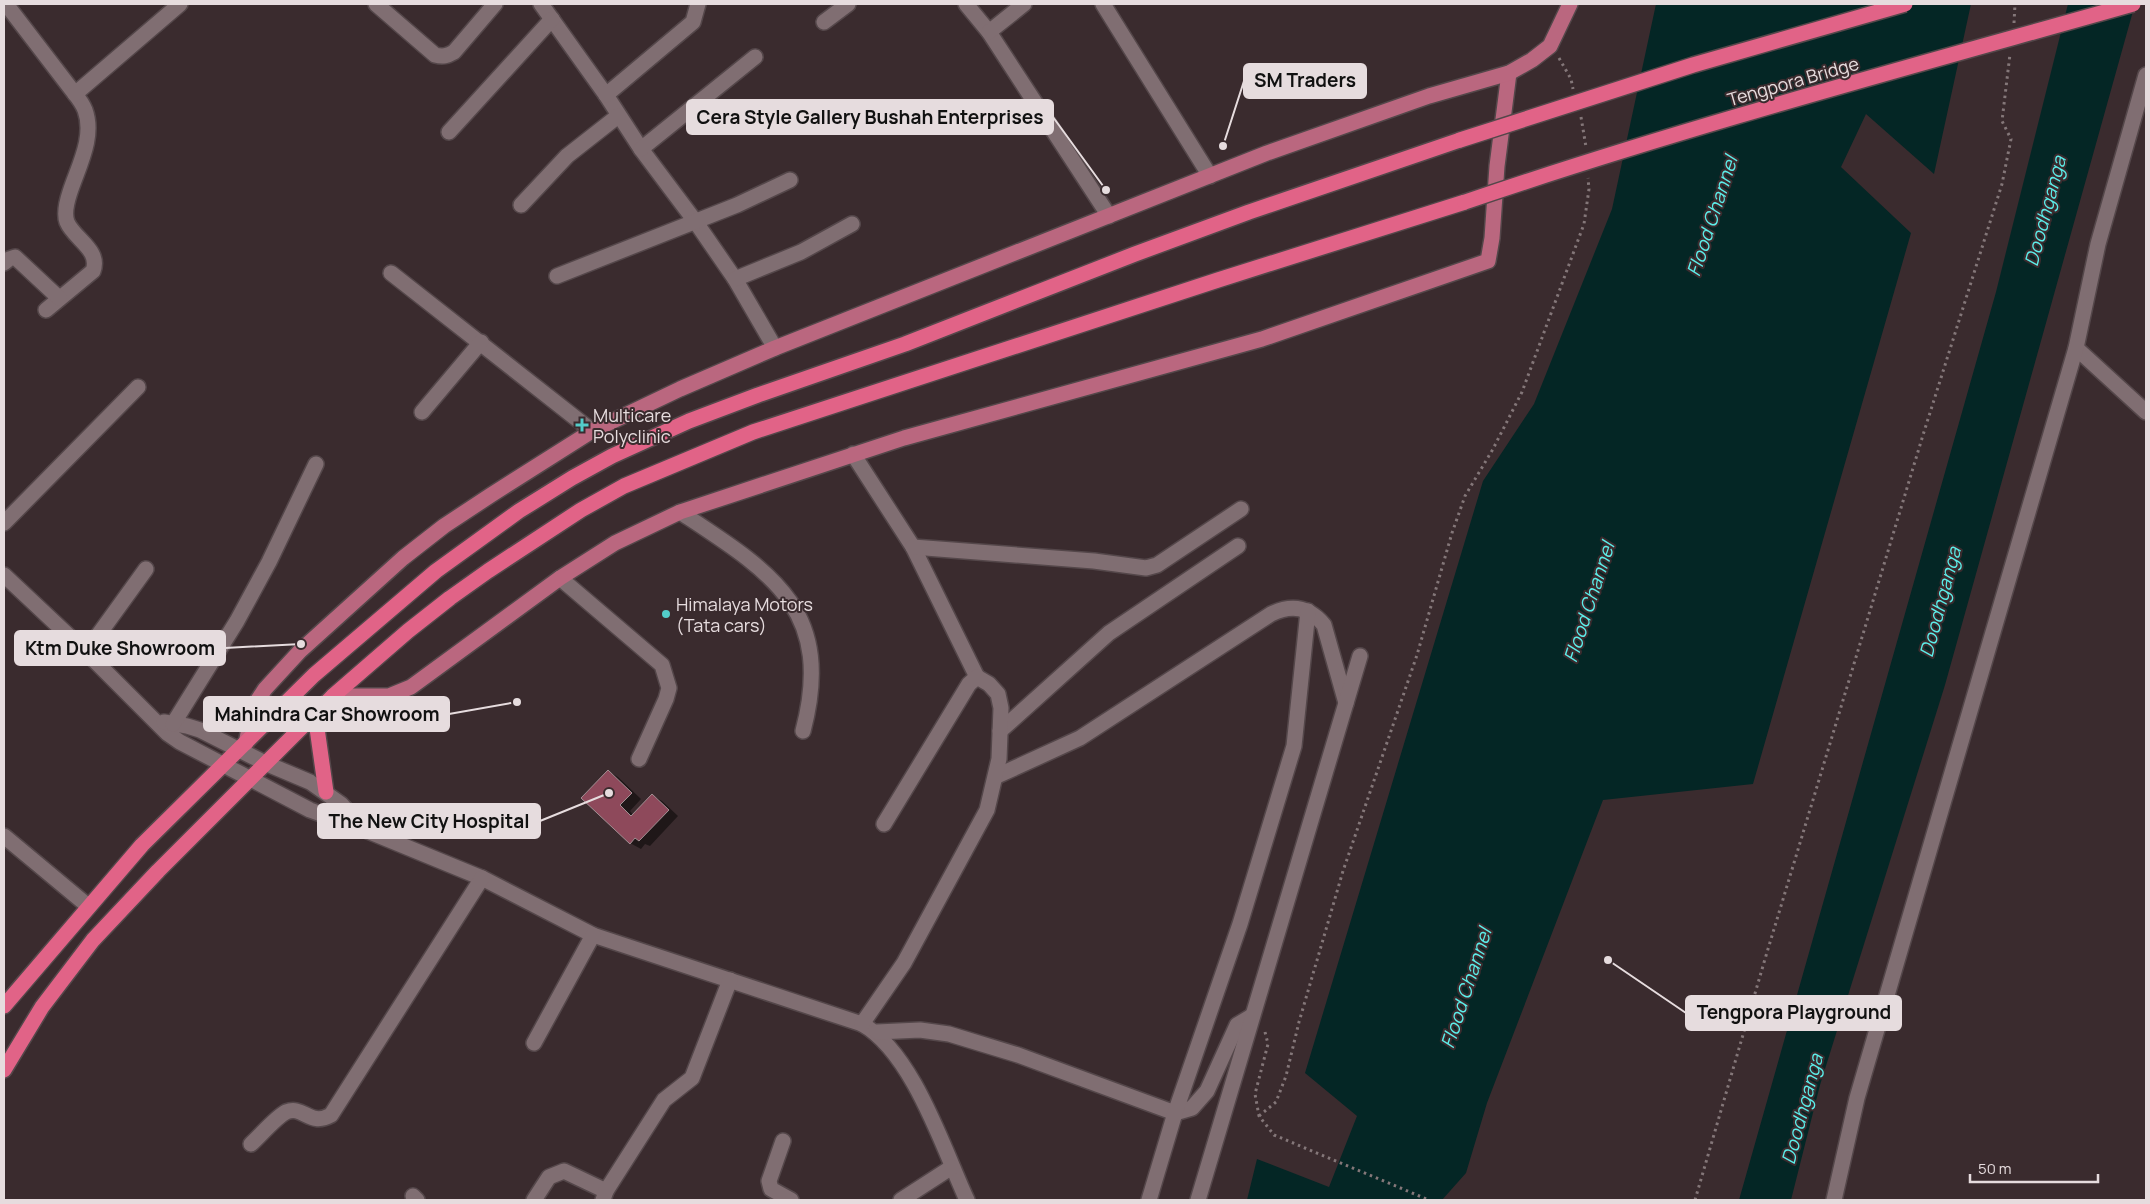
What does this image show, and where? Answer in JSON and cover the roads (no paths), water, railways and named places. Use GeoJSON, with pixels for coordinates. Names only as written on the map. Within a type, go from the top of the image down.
{"type":"FeatureCollection","features":[{"type":"Feature","properties":{"kind":"highway"},"geometry":{"type":"LineString","coordinates":[[4,1006],[142,845],[314,675],[436,571],[519,511],[612,456],[698,418],[904,344],[1135,254],[1249,212],[1460,140],[1693,65],[1905,4]]}},
{"type":"Feature","properties":{"kind":"highway","name":"Tengpora Bridge"},"geometry":{"type":"LineString","coordinates":[[4,1070],[42,1007],[93,940],[249,778],[333,696],[408,631],[488,571],[581,510],[624,486],[753,432],[1218,280],[1465,202],[1561,169],[2133,4]]}},
{"type":"Feature","properties":{"kind":"highway"},"geometry":{"type":"LineString","coordinates":[[315,714],[326,792]]}},
{"type":"Feature","properties":{"kind":"main road"},"geometry":{"type":"LineString","coordinates":[[243,746],[254,706],[264,689],[300,651],[403,558],[444,526],[592,431],[680,389],[776,348],[1268,153],[1429,96],[1509,73],[1532,60],[1550,46],[1570,4]]}},
{"type":"Feature","properties":{"kind":"main road"},"geometry":{"type":"LineString","coordinates":[[333,696],[389,696],[411,687],[560,578],[615,543],[680,512],[853,454],[1262,339],[1488,261],[1492,238],[1497,166],[1509,73]]}},
{"type":"Feature","properties":{"kind":"street"},"geometry":{"type":"LineString","coordinates":[[6,4],[58,68],[85,109],[88,124],[86,143],[67,200],[66,215],[68,223],[95,259],[95,265],[93,271],[46,310]]}},
{"type":"Feature","properties":{"kind":"street"},"geometry":{"type":"LineString","coordinates":[[75,94],[180,4]]}},
{"type":"Feature","properties":{"kind":"street"},"geometry":{"type":"LineString","coordinates":[[376,4],[435,55],[448,56],[454,52],[496,4]]}},
{"type":"Feature","properties":{"kind":"street"},"geometry":{"type":"LineString","coordinates":[[541,4],[606,95],[641,149],[735,278],[776,348]]}},
{"type":"Feature","properties":{"kind":"street"},"geometry":{"type":"LineString","coordinates":[[606,95],[693,22],[698,4]]}},
{"type":"Feature","properties":{"kind":"street"},"geometry":{"type":"LineString","coordinates":[[824,22],[848,4]]}},
{"type":"Feature","properties":{"kind":"street"},"geometry":{"type":"LineString","coordinates":[[966,4],[989,32],[1109,216]]}},
{"type":"Feature","properties":{"kind":"street"},"geometry":{"type":"LineString","coordinates":[[989,32],[1024,4]]}},
{"type":"Feature","properties":{"kind":"street"},"geometry":{"type":"LineString","coordinates":[[1103,4],[1210,176]]}},
{"type":"Feature","properties":{"kind":"street"},"geometry":{"type":"LineString","coordinates":[[449,132],[552,19]]}},
{"type":"Feature","properties":{"kind":"street"},"geometry":{"type":"LineString","coordinates":[[641,149],[755,57]]}},
{"type":"Feature","properties":{"kind":"street"},"geometry":{"type":"LineString","coordinates":[[1834,1200],[1857,1098],[2076,348],[2098,244],[2146,80]]}},
{"type":"Feature","properties":{"kind":"street"},"geometry":{"type":"LineString","coordinates":[[521,205],[567,156],[618,116]]}},
{"type":"Feature","properties":{"kind":"street"},"geometry":{"type":"LineString","coordinates":[[557,276],[737,205],[790,180]]}},
{"type":"Feature","properties":{"kind":"street"},"geometry":{"type":"LineString","coordinates":[[735,278],[801,252],[852,224]]}},
{"type":"Feature","properties":{"kind":"street"},"geometry":{"type":"LineString","coordinates":[[4,263],[15,257],[59,298]]}},
{"type":"Feature","properties":{"kind":"street"},"geometry":{"type":"LineString","coordinates":[[391,273],[592,431]]}},
{"type":"Feature","properties":{"kind":"street"},"geometry":{"type":"LineString","coordinates":[[422,412],[481,342]]}},
{"type":"Feature","properties":{"kind":"street"},"geometry":{"type":"LineString","coordinates":[[2076,348],[2146,412]]}},
{"type":"Feature","properties":{"kind":"street"},"geometry":{"type":"LineString","coordinates":[[4,523],[138,387]]}},
{"type":"Feature","properties":{"kind":"street"},"geometry":{"type":"LineString","coordinates":[[853,454],[913,548],[977,677],[989,684],[998,694],[1001,708],[996,776],[987,810],[904,963],[862,1024]]}},
{"type":"Feature","properties":{"kind":"street"},"geometry":{"type":"LineString","coordinates":[[173,724],[237,621],[269,562],[316,464]]}},
{"type":"Feature","properties":{"kind":"street"},"geometry":{"type":"LineString","coordinates":[[913,548],[1094,561],[1146,568],[1157,566],[1241,509]]}},
{"type":"Feature","properties":{"kind":"street"},"geometry":{"type":"LineString","coordinates":[[680,512],[736,549],[756,565],[774,582],[798,613],[811,649],[813,674],[810,704],[803,731]]}},
{"type":"Feature","properties":{"kind":"street"},"geometry":{"type":"LineString","coordinates":[[1000,731],[1109,633],[1238,546]]}},
{"type":"Feature","properties":{"kind":"street"},"geometry":{"type":"LineString","coordinates":[[86,652],[146,569]]}},
{"type":"Feature","properties":{"kind":"street"},"geometry":{"type":"LineString","coordinates":[[4,575],[86,652],[155,721],[180,742],[223,766],[310,810],[365,830],[482,878],[593,935],[862,1024],[876,1032],[897,1055],[928,1109],[967,1200]]}},
{"type":"Feature","properties":{"kind":"street"},"geometry":{"type":"LineString","coordinates":[[560,578],[662,665],[669,688],[668,694],[639,759]]}},
{"type":"Feature","properties":{"kind":"street"},"geometry":{"type":"LineString","coordinates":[[996,776],[1080,738],[1271,614],[1284,608],[1308,611],[1317,617],[1324,626],[1346,703]]}},
{"type":"Feature","properties":{"kind":"street"},"geometry":{"type":"LineString","coordinates":[[1149,1200],[1175,1113],[1240,924],[1294,746],[1308,611]]}},
{"type":"Feature","properties":{"kind":"street"},"geometry":{"type":"LineString","coordinates":[[1198,1200],[1360,656]]}},
{"type":"Feature","properties":{"kind":"street"},"geometry":{"type":"LineString","coordinates":[[884,824],[963,694],[977,677]]}},
{"type":"Feature","properties":{"kind":"street"},"geometry":{"type":"LineString","coordinates":[[155,721],[200,730],[243,746],[265,763],[310,782],[326,792],[341,804],[365,830]]}},
{"type":"Feature","properties":{"kind":"street"},"geometry":{"type":"LineString","coordinates":[[4,836],[88,906]]}},
{"type":"Feature","properties":{"kind":"street"},"geometry":{"type":"LineString","coordinates":[[251,1144],[286,1112],[300,1111],[312,1119],[325,1118],[331,1114],[482,878]]}},
{"type":"Feature","properties":{"kind":"street"},"geometry":{"type":"LineString","coordinates":[[534,1043],[593,935]]}},
{"type":"Feature","properties":{"kind":"street"},"geometry":{"type":"LineString","coordinates":[[534,1200],[549,1177],[564,1171],[604,1195],[664,1100],[692,1078],[730,980]]}},
{"type":"Feature","properties":{"kind":"street"},"geometry":{"type":"LineString","coordinates":[[876,1032],[920,1030],[948,1034],[1018,1055],[1175,1113],[1192,1108],[1207,1091],[1237,1025],[1252,1016]]}},
{"type":"Feature","properties":{"kind":"street"},"geometry":{"type":"LineString","coordinates":[[783,1141],[769,1182],[771,1189],[791,1200]]}},
{"type":"Feature","properties":{"kind":"street"},"geometry":{"type":"LineString","coordinates":[[901,1200],[952,1166]]}},
{"type":"Feature","properties":{"kind":"water","name":"Flood Channel"},"geometry":{"type":"Polygon","coordinates":[[[1656,4],[1971,4],[1934,174],[1866,114],[1841,167],[1911,233],[1753,784],[1603,800],[1487,1103],[1466,1173],[1442,1200],[1247,1200],[1257,1159],[1329,1187],[1357,1116],[1305,1073],[1483,481],[1534,404],[1612,209],[1656,4]]]}},
{"type":"Feature","properties":{"kind":"water","name":"Doodhganga"},"geometry":{"type":"Polygon","coordinates":[[[2068,4],[2135,4],[1945,685],[1820,1085],[1791,1200],[1739,1200],[1996,292],[2068,4]]]}},
{"type":"Feature","properties":{"kind":"place","name":"SM Traders"},"geometry":{"type":"Point","coordinates":[1223,146]}},
{"type":"Feature","properties":{"kind":"place","name":"Cera Style Gallery Bushah Enterprises"},"geometry":{"type":"Point","coordinates":[1106,190]}},
{"type":"Feature","properties":{"kind":"place","name":"Multicare Polyclinic"},"geometry":{"type":"Point","coordinates":[582,425]}},
{"type":"Feature","properties":{"kind":"place","name":"Himalaya Motors (Tata cars)"},"geometry":{"type":"Point","coordinates":[666,614]}},
{"type":"Feature","properties":{"kind":"place","name":"Ktm Duke Showroom"},"geometry":{"type":"Point","coordinates":[301,644]}},
{"type":"Feature","properties":{"kind":"place","name":"Mahindra Car Showroom"},"geometry":{"type":"Point","coordinates":[517,702]}},
{"type":"Feature","properties":{"kind":"place","name":"The New City Hospital"},"geometry":{"type":"Point","coordinates":[609,793]}},
{"type":"Feature","properties":{"kind":"place","name":"Tengpora Playground"},"geometry":{"type":"Point","coordinates":[1608,960]}}]}
